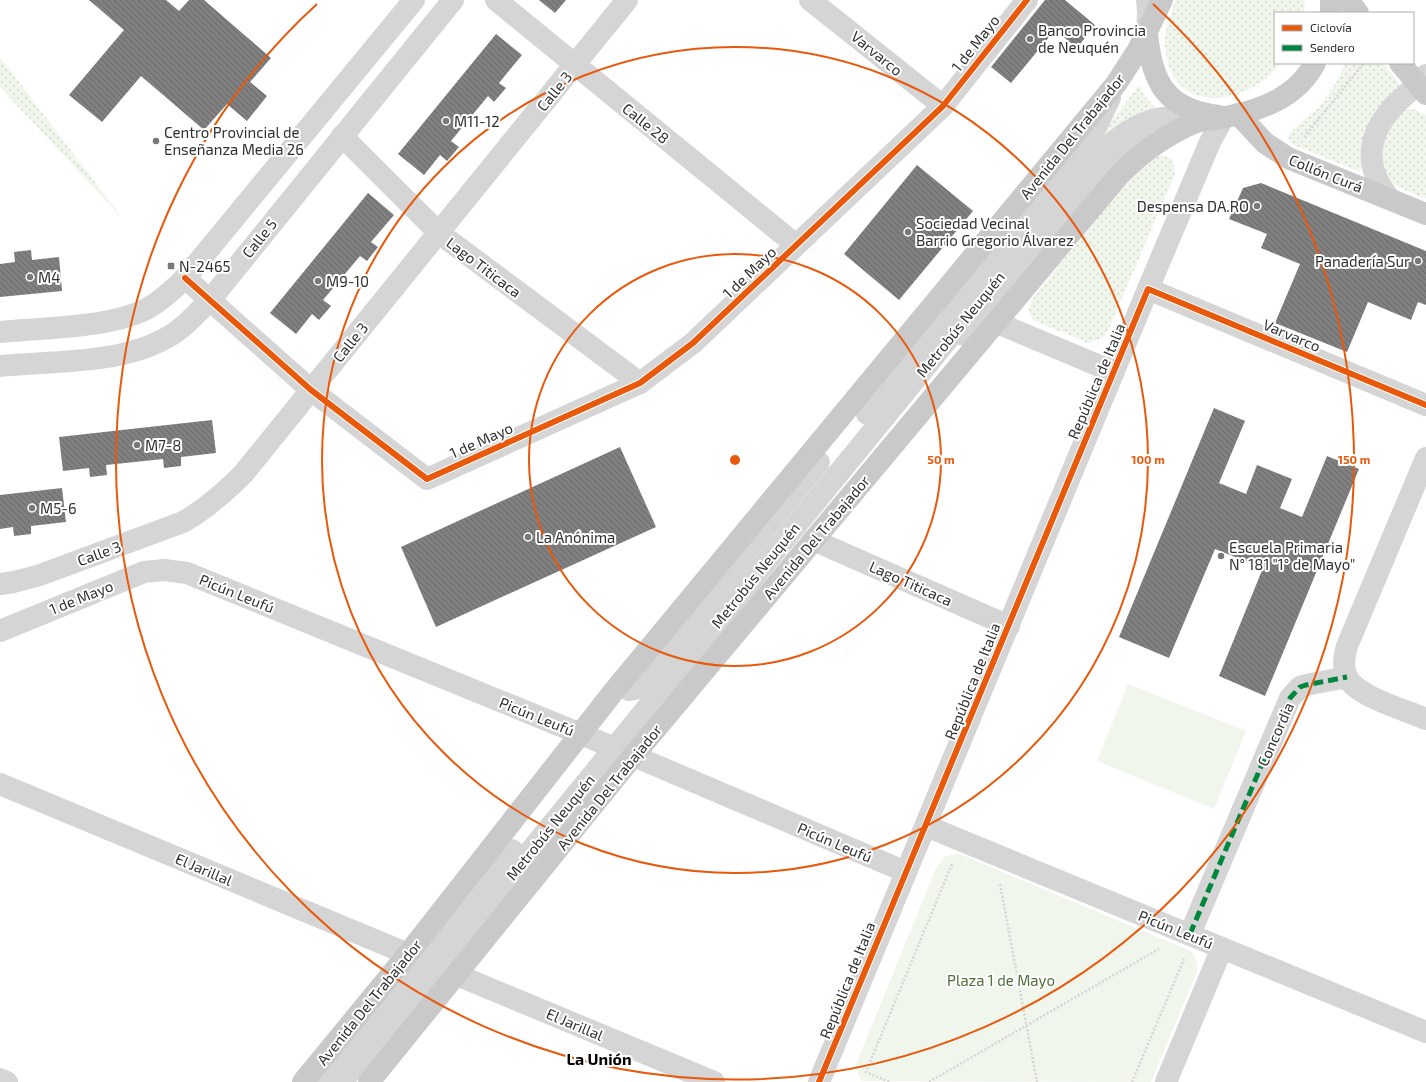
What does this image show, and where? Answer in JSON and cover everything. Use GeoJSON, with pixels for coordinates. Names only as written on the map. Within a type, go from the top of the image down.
{"type":"FeatureCollection","features":[{"type":"Feature","properties":{"kind":"main road","name":"Avenida Del Trabajador"},"geometry":{"type":"LineString","coordinates":[[303,1082],[408,954],[580,734],[1116,84],[1147,34],[1162,0]]}},
{"type":"Feature","properties":{"kind":"main road"},"geometry":{"type":"LineString","coordinates":[[1330,12],[1331,0]]}},
{"type":"Feature","properties":{"kind":"main road"},"geometry":{"type":"LineString","coordinates":[[1348,0],[1357,12]]}},
{"type":"Feature","properties":{"kind":"main road"},"geometry":{"type":"LineString","coordinates":[[1147,34],[1153,70],[1168,94],[1194,111],[1232,116]]}},
{"type":"Feature","properties":{"kind":"main road","name":"Avenida Del Trabajador"},"geometry":{"type":"LineString","coordinates":[[369,1082],[457,975],[616,749],[813,540],[1120,174],[1136,158],[1155,144],[1197,122],[1232,116],[1255,110],[1286,96],[1300,84],[1314,64]]}},
{"type":"Feature","properties":{"kind":"main road"},"geometry":{"type":"LineString","coordinates":[[1401,64],[1423,85]]}},
{"type":"Feature","properties":{"kind":"main road","name":"Collón Curá"},"geometry":{"type":"LineString","coordinates":[[1232,116],[1276,151],[1426,214]]}},
{"type":"Feature","properties":{"kind":"street","name":"Calle 5"},"geometry":{"type":"LineString","coordinates":[[0,332],[103,323],[125,318],[149,308],[170,294],[185,278],[414,0]]}},
{"type":"Feature","properties":{"kind":"street","name":"Calle 5"},"geometry":{"type":"LineString","coordinates":[[0,366],[103,357],[144,348],[166,338],[188,322],[210,300],[453,0]]}},
{"type":"Feature","properties":{"kind":"street","name":"Calle 28"},"geometry":{"type":"LineString","coordinates":[[496,0],[796,245]]}},
{"type":"Feature","properties":{"kind":"street","name":"Calle 3"},"geometry":{"type":"LineString","coordinates":[[0,584],[40,575],[183,522],[204,510],[243,474],[627,0]]}},
{"type":"Feature","properties":{"kind":"street","name":"Varvarco"},"geometry":{"type":"LineString","coordinates":[[810,0],[943,106]]}},
{"type":"Feature","properties":{"kind":"street","name":"1 de Mayo"},"geometry":{"type":"LineString","coordinates":[[311,390],[427,479],[640,383],[693,342],[943,106],[1026,0]]}},
{"type":"Feature","properties":{"kind":"street"},"geometry":{"type":"LineString","coordinates":[[1147,0],[1147,34]]}},
{"type":"Feature","properties":{"kind":"street","name":"Metrobús Neuquén"},"geometry":{"type":"LineString","coordinates":[[320,1082],[616,749],[1078,154],[1096,127],[1116,84]]}},
{"type":"Feature","properties":{"kind":"street"},"geometry":{"type":"LineString","coordinates":[[1390,199],[1381,188],[1374,172],[1371,156],[1372,144],[1384,118],[1394,106],[1423,85]]}},
{"type":"Feature","properties":{"kind":"street","name":"República de Italia"},"geometry":{"type":"LineString","coordinates":[[826,1080],[906,872],[1210,142],[1232,116]]}},
{"type":"Feature","properties":{"kind":"street","name":"Metrobús Neuquén"},"geometry":{"type":"LineString","coordinates":[[342,1082],[616,749],[1099,154],[1125,133],[1154,120],[1174,118],[1197,122]]}},
{"type":"Feature","properties":{"kind":"street","name":"Lago Titicaca"},"geometry":{"type":"LineString","coordinates":[[342,136],[439,233],[640,383]]}},
{"type":"Feature","properties":{"kind":"street"},"geometry":{"type":"LineString","coordinates":[[1143,137],[1106,171],[1011,288],[964,335],[1101,162],[1118,147],[1143,137]]}},
{"type":"Feature","properties":{"kind":"street"},"geometry":{"type":"LineString","coordinates":[[185,278],[311,390]]}},
{"type":"Feature","properties":{"kind":"street","name":"Varvarco"},"geometry":{"type":"LineString","coordinates":[[1148,290],[1426,405]]}},
{"type":"Feature","properties":{"kind":"street"},"geometry":{"type":"LineString","coordinates":[[995,322],[1114,372]]}},
{"type":"Feature","properties":{"kind":"street"},"geometry":{"type":"LineString","coordinates":[[1426,458],[1346,646],[1344,662],[1347,677],[1352,684],[1367,694],[1426,719]]}},
{"type":"Feature","properties":{"kind":"street"},"geometry":{"type":"LineString","coordinates":[[819,462],[639,685],[633,691],[629,690],[628,687],[630,684],[735,554],[819,462]]}},
{"type":"Feature","properties":{"kind":"street","name":"Lago Titicaca"},"geometry":{"type":"LineString","coordinates":[[813,540],[1008,626]]}},
{"type":"Feature","properties":{"kind":"street","name":"1 de Mayo"},"geometry":{"type":"LineString","coordinates":[[0,631],[136,574],[164,570]]}},
{"type":"Feature","properties":{"kind":"street","name":"Picún Leufú"},"geometry":{"type":"LineString","coordinates":[[164,570],[198,576],[616,749],[906,872]]}},
{"type":"Feature","properties":{"kind":"street","name":"Concordia"},"geometry":{"type":"LineString","coordinates":[[1190,934],[1290,698],[1300,687],[1347,677]]}},
{"type":"Feature","properties":{"kind":"street","name":"El Jarillal"},"geometry":{"type":"LineString","coordinates":[[0,784],[408,954]]}},
{"type":"Feature","properties":{"kind":"street","name":"Picún Leufú"},"geometry":{"type":"LineString","coordinates":[[926,826],[1426,1032]]}},
{"type":"Feature","properties":{"kind":"street"},"geometry":{"type":"LineString","coordinates":[[1166,1082],[1222,948]]}},
{"type":"Feature","properties":{"kind":"street","name":"El Jarillal"},"geometry":{"type":"LineString","coordinates":[[457,975],[714,1082]]}},
{"type":"Feature","properties":{"kind":"street"},"geometry":{"type":"LineString","coordinates":[[0,1079],[7,1082]]}},
{"type":"Feature","properties":{"kind":"path"},"geometry":{"type":"LineString","coordinates":[[1301,140],[1363,64]]}},
{"type":"Feature","properties":{"kind":"path"},"geometry":{"type":"LineString","coordinates":[[889,1082],[866,1072],[953,863],[959,866]]}},
{"type":"Feature","properties":{"kind":"path"},"geometry":{"type":"LineString","coordinates":[[1007,886],[1000,882],[1037,1082]]}},
{"type":"Feature","properties":{"kind":"path"},"geometry":{"type":"LineString","coordinates":[[1153,946],[1166,951]]}},
{"type":"Feature","properties":{"kind":"path"},"geometry":{"type":"LineString","coordinates":[[929,1082],[1160,949]]}},
{"type":"Feature","properties":{"kind":"path"},"geometry":{"type":"LineString","coordinates":[[1132,1082],[1184,959],[1178,956]]}},
{"type":"Feature","properties":{"kind":"green space"},"geometry":{"type":"Polygon","coordinates":[[[1176,0],[1305,0],[1304,12],[1274,12],[1274,64],[1280,64],[1265,79],[1247,90],[1228,96],[1210,98],[1192,93],[1178,83],[1169,65],[1165,41],[1169,20],[1176,0]]]}},
{"type":"Feature","properties":{"kind":"green space"},"geometry":{"type":"Polygon","coordinates":[[[0,57],[122,218],[0,87],[0,57]]]}},
{"type":"Feature","properties":{"kind":"green space"},"geometry":{"type":"Polygon","coordinates":[[[1345,64],[1384,64],[1400,84],[1360,172],[1294,145],[1290,143],[1288,137],[1291,131],[1319,107],[1335,84],[1345,64]]]}},
{"type":"Feature","properties":{"kind":"green space"},"geometry":{"type":"Polygon","coordinates":[[[1139,85],[1146,98],[1158,110],[1092,148],[1105,129],[1139,85]]]}},
{"type":"Feature","properties":{"kind":"green space"},"geometry":{"type":"Polygon","coordinates":[[[1413,109],[1426,115],[1426,199],[1390,183],[1379,158],[1387,130],[1404,110],[1413,109]]]}},
{"type":"Feature","properties":{"kind":"green space"},"geometry":{"type":"Polygon","coordinates":[[[1156,156],[1166,156],[1173,160],[1175,174],[1107,333],[1102,338],[1088,343],[1035,321],[1029,310],[1033,298],[1134,172],[1156,156]]]}},
{"type":"Feature","properties":{"kind":"green space"},"geometry":{"type":"Polygon","coordinates":[[[1128,684],[1246,731],[1214,809],[1097,761],[1128,684]]]}},
{"type":"Feature","properties":{"kind":"green space","name":"Plaza 1 de Mayo"},"geometry":{"type":"Polygon","coordinates":[[[957,853],[1191,951],[1195,956],[1198,969],[1151,1082],[861,1081],[856,1069],[857,1062],[936,868],[944,857],[957,853]]]}},
{"type":"Feature","properties":{"kind":"building"},"geometry":{"type":"Polygon","coordinates":[[[89,0],[166,0],[179,11],[189,0],[204,0],[271,58],[250,82],[267,96],[247,121],[227,104],[204,130],[141,76],[102,122],[69,95],[124,30],[89,0]]]}},
{"type":"Feature","properties":{"kind":"building"},"geometry":{"type":"Polygon","coordinates":[[[539,0],[566,0],[555,13],[539,0]]]}},
{"type":"Feature","properties":{"kind":"building","name":"Banco Provincia de Neuquén"},"geometry":{"type":"Polygon","coordinates":[[[1045,0],[1065,0],[1095,25],[1077,48],[1055,30],[1011,83],[991,67],[1045,0]]]}},
{"type":"Feature","properties":{"kind":"building","name":"M11-12"},"geometry":{"type":"Polygon","coordinates":[[[496,34],[522,55],[499,83],[506,88],[494,102],[488,96],[451,141],[459,147],[447,161],[440,155],[424,175],[398,154],[496,34]]]}},
{"type":"Feature","properties":{"kind":"building","name":"Sociedad Vecinal Barrio Gregorio Álvarez"},"geometry":{"type":"Polygon","coordinates":[[[917,165],[973,211],[899,300],[844,254],[917,165]]]}},
{"type":"Feature","properties":{"kind":"building"},"geometry":{"type":"Polygon","coordinates":[[[1261,183],[1426,251],[1426,305],[1418,302],[1411,320],[1368,302],[1347,352],[1275,323],[1300,264],[1261,248],[1267,234],[1229,219],[1243,188],[1261,183]]]}},
{"type":"Feature","properties":{"kind":"building","name":"M9-10"},"geometry":{"type":"Polygon","coordinates":[[[368,193],[394,215],[371,242],[378,247],[367,261],[360,256],[323,300],[331,306],[319,320],[312,314],[296,334],[270,313],[368,193]]]}},
{"type":"Feature","properties":{"kind":"building","name":"M4"},"geometry":{"type":"Polygon","coordinates":[[[31,250],[32,260],[59,257],[62,291],[0,297],[0,264],[15,262],[14,252],[31,250]]]}},
{"type":"Feature","properties":{"kind":"building"},"geometry":{"type":"Polygon","coordinates":[[[1214,408],[1245,421],[1219,483],[1246,494],[1257,465],[1292,479],[1280,508],[1302,517],[1327,456],[1359,469],[1265,696],[1219,676],[1263,568],[1215,549],[1169,658],[1119,637],[1214,408]]]}},
{"type":"Feature","properties":{"kind":"building","name":"M7-8"},"geometry":{"type":"Polygon","coordinates":[[[212,420],[216,453],[181,457],[181,466],[164,468],[163,459],[106,465],[107,475],[90,477],[89,468],[63,471],[59,437],[212,420]]]}},
{"type":"Feature","properties":{"kind":"building","name":"La Anónima"},"geometry":{"type":"Polygon","coordinates":[[[620,447],[656,527],[436,627],[401,547],[620,447]]]}},
{"type":"Feature","properties":{"kind":"building","name":"M5-6"},"geometry":{"type":"Polygon","coordinates":[[[62,488],[66,522],[31,526],[31,534],[14,536],[13,527],[0,529],[0,495],[62,488]]]}},
{"type":"Feature","properties":{"kind":"marked path"},"geometry":{"type":"LineString","coordinates":[[1190,934],[1290,698],[1300,687],[1347,677]]}},
{"type":"Feature","properties":{"kind":"cycle path"},"geometry":{"type":"LineString","coordinates":[[185,278],[311,390],[427,479],[640,383],[693,343],[943,106],[1027,0]]}},
{"type":"Feature","properties":{"kind":"cycle path"},"geometry":{"type":"LineString","coordinates":[[819,1082],[1148,289],[1426,405]]}},
{"type":"Feature","properties":{"kind":"place","name":"Banco Provincia de Neuquén"},"geometry":{"type":"Point","coordinates":[1030,39]}},
{"type":"Feature","properties":{"kind":"place","name":"M11-12"},"geometry":{"type":"Point","coordinates":[446,121]}},
{"type":"Feature","properties":{"kind":"place","name":"Centro Provincial de Enseñanza Media 26"},"geometry":{"type":"Point","coordinates":[156,141]}},
{"type":"Feature","properties":{"kind":"place","name":"Despensa DA.RO"},"geometry":{"type":"Point","coordinates":[1257,206]}},
{"type":"Feature","properties":{"kind":"place","name":"Sociedad Vecinal Barrio Gregorio Álvarez"},"geometry":{"type":"Point","coordinates":[908,232]}},
{"type":"Feature","properties":{"kind":"place","name":"Panadería Sur"},"geometry":{"type":"Point","coordinates":[1418,261]}},
{"type":"Feature","properties":{"kind":"place","name":"N-2465"},"geometry":{"type":"Point","coordinates":[171,266]}},
{"type":"Feature","properties":{"kind":"place","name":"M4"},"geometry":{"type":"Point","coordinates":[30,277]}},
{"type":"Feature","properties":{"kind":"place","name":"M9-10"},"geometry":{"type":"Point","coordinates":[318,281]}},
{"type":"Feature","properties":{"kind":"place","name":"M7-8"},"geometry":{"type":"Point","coordinates":[137,445]}},
{"type":"Feature","properties":{"kind":"place","name":"M5-6"},"geometry":{"type":"Point","coordinates":[32,508]}},
{"type":"Feature","properties":{"kind":"place","name":"La Anónima"},"geometry":{"type":"Point","coordinates":[528,537]}},
{"type":"Feature","properties":{"kind":"place","name":"Escuela Primaria N° 181 \"1° de Mayo\""},"geometry":{"type":"Point","coordinates":[1221,556]}},
{"type":"Feature","properties":{"kind":"district","name":"La Unión"},"geometry":{"type":"Point","coordinates":[599,1058]}}]}
